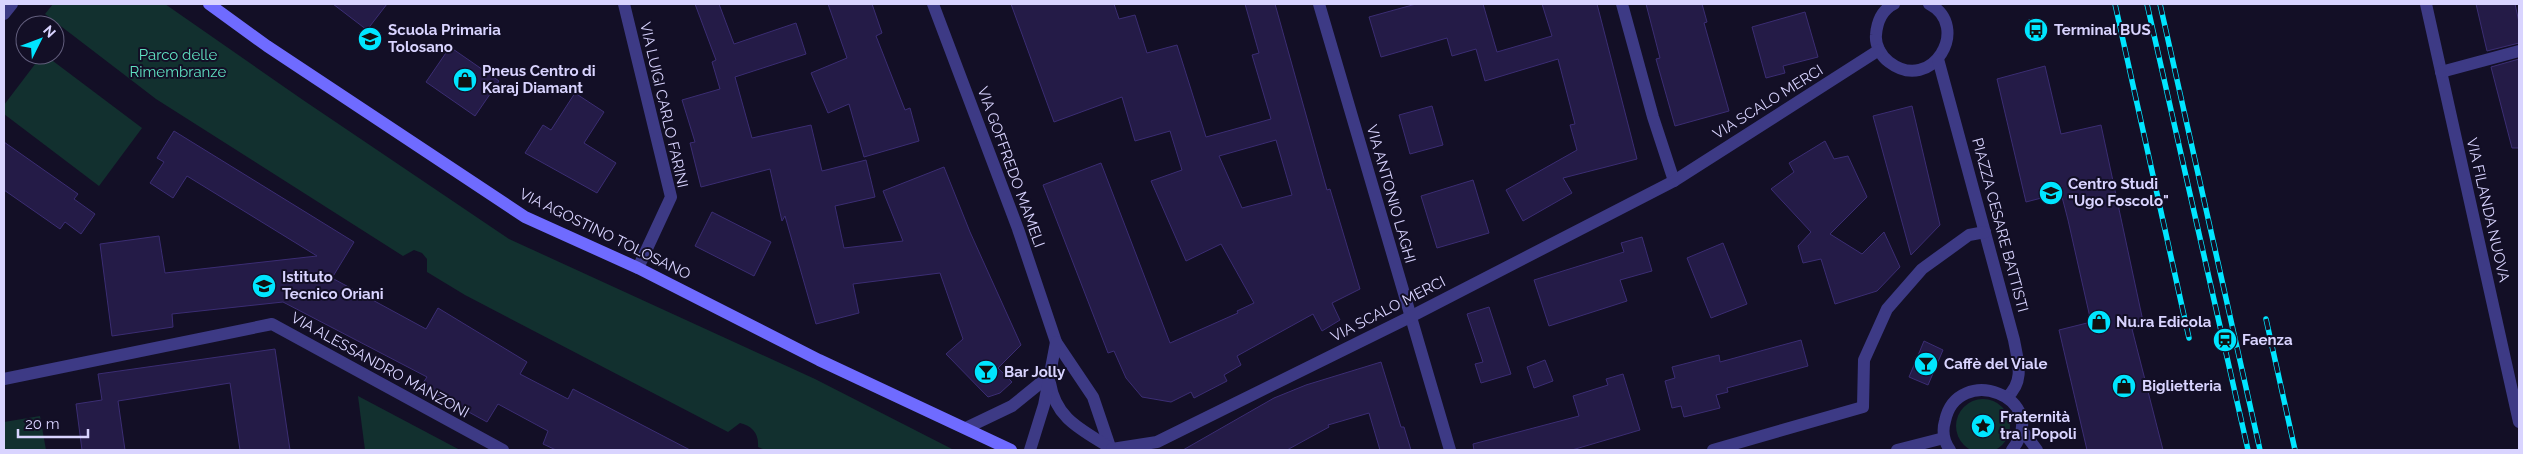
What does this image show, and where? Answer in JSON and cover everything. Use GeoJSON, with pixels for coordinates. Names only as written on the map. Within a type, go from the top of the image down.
{"type":"FeatureCollection","features":[{"type":"Feature","properties":{"kind":"main road","name":"VIA AGOSTINO TOLOSANO"},"geometry":{"type":"LineString","coordinates":[[210,4],[267,46],[525,217],[638,268],[819,360],[1011,450]]}},
{"type":"Feature","properties":{"kind":"street","name":"VIA LUIGI CARLO FARINI"},"geometry":{"type":"LineString","coordinates":[[624,4],[670,197],[638,268]]}},
{"type":"Feature","properties":{"kind":"street","name":"VIA GOFFREDO MAMELI"},"geometry":{"type":"LineString","coordinates":[[933,4],[1018,229],[1056,342],[1093,397],[1111,450]]}},
{"type":"Feature","properties":{"kind":"street","name":"VIA ANTONIO LAGHI"},"geometry":{"type":"LineString","coordinates":[[1318,4],[1450,450]]}},
{"type":"Feature","properties":{"kind":"street"},"geometry":{"type":"LineString","coordinates":[[1622,4],[1653,117],[1674,180]]}},
{"type":"Feature","properties":{"kind":"street"},"geometry":{"type":"LineString","coordinates":[[1894,4],[1881,16],[1876,27],[1876,39],[1879,50],[1895,67],[1906,70],[1918,70],[1929,66],[1938,59],[1945,49],[1946,26],[1942,15],[1929,4]]}},
{"type":"Feature","properties":{"kind":"street","name":"VIA FILANDA NUOVA"},"geometry":{"type":"LineString","coordinates":[[2426,4],[2519,422]]}},
{"type":"Feature","properties":{"kind":"street","name":"VIA SCALO MERCI"},"geometry":{"type":"LineString","coordinates":[[1111,450],[1157,442],[1410,317],[1674,180],[1879,50]]}},
{"type":"Feature","properties":{"kind":"street"},"geometry":{"type":"LineString","coordinates":[[2441,72],[2519,51]]}},
{"type":"Feature","properties":{"kind":"street","name":"PIAZZA CESARE BATTISTI"},"geometry":{"type":"LineString","coordinates":[[1938,59],[2014,340],[2019,368],[2016,389],[2007,397]]}},
{"type":"Feature","properties":{"kind":"street"},"geometry":{"type":"LineString","coordinates":[[1713,450],[1863,407],[1864,360],[1887,310],[1922,269],[1969,235],[1985,232]]}},
{"type":"Feature","properties":{"kind":"street","name":"VIA ALESSANDRO MANZONI"},"geometry":{"type":"LineString","coordinates":[[4,379],[272,324],[503,450]]}},
{"type":"Feature","properties":{"kind":"street"},"geometry":{"type":"LineString","coordinates":[[1030,450],[1044,405],[1056,342]]}},
{"type":"Feature","properties":{"kind":"street"},"geometry":{"type":"LineString","coordinates":[[966,428],[1012,406],[1049,376]]}},
{"type":"Feature","properties":{"kind":"street"},"geometry":{"type":"LineString","coordinates":[[1049,376],[1052,398],[1059,411],[1111,450]]}},
{"type":"Feature","properties":{"kind":"street"},"geometry":{"type":"LineString","coordinates":[[1897,450],[1948,446],[1944,424],[1949,409],[1964,394],[1986,389],[2007,397],[2020,413],[2022,430],[2036,450]]}},
{"type":"Feature","properties":{"kind":"street"},"geometry":{"type":"LineString","coordinates":[[2012,450],[2022,430]]}},
{"type":"Feature","properties":{"kind":"green space","name":"Parco delle Rimembranze"},"geometry":{"type":"Polygon","coordinates":[[[53,4],[165,4],[509,239],[815,379],[954,450],[765,450],[758,447],[756,434],[748,426],[740,423],[728,432],[465,295],[427,272],[427,259],[422,253],[414,250],[403,256],[156,99],[65,29],[65,15],[45,14],[53,4]]]}},
{"type":"Feature","properties":{"kind":"green space"},"geometry":{"type":"Polygon","coordinates":[[[34,65],[58,65],[142,128],[99,186],[4,114],[4,105],[34,65]]]}},
{"type":"Feature","properties":{"kind":"green space"},"geometry":{"type":"Polygon","coordinates":[[[358,396],[460,450],[365,450],[358,396]]]}},
{"type":"Feature","properties":{"kind":"green space"},"geometry":{"type":"Polygon","coordinates":[[[1978,399],[1988,399],[1998,403],[2006,411],[2010,426],[2006,441],[1998,449],[1988,453],[1978,453],[1968,449],[1960,441],[1956,431],[1956,421],[1960,411],[1968,403],[1978,399]]]}},
{"type":"Feature","properties":{"kind":"green space"},"geometry":{"type":"Polygon","coordinates":[[[40,416],[46,450],[4,450],[4,422],[40,416]]]}},
{"type":"Feature","properties":{"kind":"building"},"geometry":{"type":"Polygon","coordinates":[[[333,4],[387,4],[367,30],[333,4]]]}},
{"type":"Feature","properties":{"kind":"building"},"geometry":{"type":"Polygon","coordinates":[[[695,4],[719,4],[734,44],[796,23],[806,54],[735,77],[752,138],[811,125],[822,171],[866,160],[875,197],[835,206],[844,248],[903,241],[883,191],[944,167],[970,232],[1021,345],[998,368],[1012,382],[1000,393],[988,397],[946,354],[963,339],[940,273],[853,284],[859,313],[816,324],[785,216],[782,221],[770,169],[701,187],[690,143],[695,142],[682,100],[720,89],[712,62],[716,60],[695,4]]]}},
{"type":"Feature","properties":{"kind":"building"},"geometry":{"type":"Polygon","coordinates":[[[828,4],[872,4],[882,33],[876,36],[905,110],[910,108],[919,141],[864,157],[849,104],[828,113],[811,73],[847,58],[828,4]]]}},
{"type":"Feature","properties":{"kind":"building"},"geometry":{"type":"Polygon","coordinates":[[[1011,4],[1114,4],[1119,19],[1135,15],[1147,53],[1177,45],[1206,137],[1271,119],[1252,55],[1259,53],[1245,4],[1275,4],[1327,190],[1330,189],[1360,289],[1332,303],[1340,320],[1322,331],[1313,314],[1237,356],[1241,365],[1224,375],[1227,381],[1194,398],[1191,392],[1171,402],[1142,397],[1126,378],[1114,351],[1108,353],[1043,185],[1101,163],[1170,343],[1238,313],[1237,311],[1254,303],[1221,244],[1186,261],[1151,181],[1182,170],[1170,131],[1135,141],[1122,97],[1054,122],[1011,4]],[[1276,140],[1219,156],[1242,208],[1292,195],[1276,140]]]}},
{"type":"Feature","properties":{"kind":"building"},"geometry":{"type":"Polygon","coordinates":[[[1416,4],[1483,4],[1497,52],[1552,36],[1542,4],[1597,4],[1637,159],[1563,178],[1572,193],[1523,221],[1506,190],[1577,150],[1570,125],[1575,124],[1558,59],[1485,81],[1476,49],[1452,56],[1447,38],[1381,57],[1369,17],[1416,4]]]}},
{"type":"Feature","properties":{"kind":"building"},"geometry":{"type":"Polygon","coordinates":[[[1646,4],[1702,4],[1707,22],[1704,23],[1729,111],[1675,126],[1656,59],[1660,58],[1646,4]]]}},
{"type":"Feature","properties":{"kind":"building"},"geometry":{"type":"Polygon","coordinates":[[[2476,4],[2515,4],[2519,22],[2519,43],[2487,51],[2476,4]]]}},
{"type":"Feature","properties":{"kind":"building"},"geometry":{"type":"Polygon","coordinates":[[[1805,12],[1818,57],[1783,66],[1785,73],[1766,78],[1752,27],[1805,12]]]}},
{"type":"Feature","properties":{"kind":"building"},"geometry":{"type":"Polygon","coordinates":[[[450,47],[499,81],[475,116],[426,82],[450,47]]]}},
{"type":"Feature","properties":{"kind":"building"},"geometry":{"type":"Polygon","coordinates":[[[2519,59],[2519,148],[2512,148],[2491,67],[2519,59]]]}},
{"type":"Feature","properties":{"kind":"building"},"geometry":{"type":"Polygon","coordinates":[[[2045,66],[2061,134],[2101,125],[2144,326],[2132,329],[2163,450],[2087,450],[2059,330],[2091,322],[2068,220],[2061,193],[2026,202],[1997,79],[2045,66]]]}},
{"type":"Feature","properties":{"kind":"building"},"geometry":{"type":"Polygon","coordinates":[[[575,93],[604,112],[584,143],[616,163],[597,193],[525,153],[543,125],[551,130],[575,93]]]}},
{"type":"Feature","properties":{"kind":"building"},"geometry":{"type":"Polygon","coordinates":[[[1432,106],[1443,145],[1410,154],[1399,115],[1432,106]]]}},
{"type":"Feature","properties":{"kind":"building"},"geometry":{"type":"Polygon","coordinates":[[[1912,106],[1940,225],[1911,255],[1873,116],[1912,106]]]}},
{"type":"Feature","properties":{"kind":"building"},"geometry":{"type":"Polygon","coordinates":[[[174,131],[354,242],[332,278],[426,329],[438,308],[527,362],[520,374],[568,399],[573,389],[690,450],[556,450],[543,444],[548,431],[498,404],[487,422],[421,386],[427,377],[283,302],[172,314],[173,327],[112,336],[100,244],[159,236],[165,273],[317,256],[187,176],[173,198],[150,183],[164,162],[157,158],[174,131]]]}},
{"type":"Feature","properties":{"kind":"building"},"geometry":{"type":"Polygon","coordinates":[[[1825,141],[1834,159],[1848,156],[1867,197],[1830,234],[1862,254],[1884,232],[1900,267],[1877,291],[1835,304],[1821,259],[1803,263],[1798,246],[1811,232],[1771,189],[1794,172],[1789,163],[1825,141]]]}},
{"type":"Feature","properties":{"kind":"building"},"geometry":{"type":"Polygon","coordinates":[[[4,142],[78,194],[74,199],[95,214],[81,234],[65,222],[60,229],[4,190],[4,142]]]}},
{"type":"Feature","properties":{"kind":"building"},"geometry":{"type":"Polygon","coordinates":[[[1473,180],[1489,233],[1437,248],[1421,196],[1473,180]]]}},
{"type":"Feature","properties":{"kind":"building"},"geometry":{"type":"Polygon","coordinates":[[[712,212],[771,242],[754,276],[695,246],[712,212]]]}},
{"type":"Feature","properties":{"kind":"building"},"geometry":{"type":"Polygon","coordinates":[[[1642,237],[1652,271],[1620,280],[1627,301],[1549,326],[1534,280],[1624,252],[1621,243],[1642,237]]]}},
{"type":"Feature","properties":{"kind":"building"},"geometry":{"type":"Polygon","coordinates":[[[1723,243],[1747,304],[1711,318],[1687,258],[1723,243]]]}},
{"type":"Feature","properties":{"kind":"building"},"geometry":{"type":"Polygon","coordinates":[[[1489,307],[1511,374],[1481,383],[1475,364],[1483,362],[1467,314],[1489,307]]]}},
{"type":"Feature","properties":{"kind":"building"},"geometry":{"type":"Polygon","coordinates":[[[1801,340],[1808,366],[1727,388],[1728,392],[1716,395],[1720,408],[1684,417],[1681,406],[1672,408],[1665,381],[1675,378],[1672,367],[1719,355],[1720,362],[1801,340]]]}},
{"type":"Feature","properties":{"kind":"building"},"geometry":{"type":"Polygon","coordinates":[[[1924,341],[1943,350],[1928,385],[1909,377],[1924,341]]]}},
{"type":"Feature","properties":{"kind":"building"},"geometry":{"type":"Polygon","coordinates":[[[275,349],[290,450],[240,450],[230,383],[118,401],[125,450],[82,450],[76,404],[102,400],[98,374],[275,349]]]}},
{"type":"Feature","properties":{"kind":"building"},"geometry":{"type":"Polygon","coordinates":[[[1545,360],[1553,381],[1534,388],[1527,367],[1545,360]]]}},
{"type":"Feature","properties":{"kind":"building"},"geometry":{"type":"Polygon","coordinates":[[[1381,362],[1401,427],[1404,427],[1411,450],[1380,450],[1369,413],[1328,425],[1329,427],[1287,450],[1183,450],[1274,398],[1306,385],[1381,362]]]}},
{"type":"Feature","properties":{"kind":"building"},"geometry":{"type":"Polygon","coordinates":[[[1623,374],[1640,430],[1572,450],[1474,450],[1473,444],[1579,416],[1573,396],[1608,385],[1606,379],[1623,374]]]}},
{"type":"Feature","properties":{"kind":"railway"},"geometry":{"type":"LineString","coordinates":[[2115,4],[2189,338]]}},
{"type":"Feature","properties":{"kind":"railway"},"geometry":{"type":"LineString","coordinates":[[2147,4],[2248,450]]}},
{"type":"Feature","properties":{"kind":"railway"},"geometry":{"type":"LineString","coordinates":[[2160,4],[2260,450]]}},
{"type":"Feature","properties":{"kind":"railway"},"geometry":{"type":"LineString","coordinates":[[2266,319],[2295,450]]}},
{"type":"Feature","properties":{"kind":"place","name":"Terminal BUS"},"geometry":{"type":"Point","coordinates":[2036,30]}},
{"type":"Feature","properties":{"kind":"place","name":"Scuola Primaria Tolosano"},"geometry":{"type":"Point","coordinates":[370,39]}},
{"type":"Feature","properties":{"kind":"place","name":"Pneus Centro di Karaj Diamant"},"geometry":{"type":"Point","coordinates":[465,80]}},
{"type":"Feature","properties":{"kind":"place","name":"Centro Studi \"Ugo Foscolo\""},"geometry":{"type":"Point","coordinates":[2051,193]}},
{"type":"Feature","properties":{"kind":"place","name":"Istituto Tecnico Oriani"},"geometry":{"type":"Point","coordinates":[264,286]}},
{"type":"Feature","properties":{"kind":"place","name":"Nu.ra Edicola"},"geometry":{"type":"Point","coordinates":[2099,322]}},
{"type":"Feature","properties":{"kind":"place","name":"Faenza"},"geometry":{"type":"Point","coordinates":[2225,340]}},
{"type":"Feature","properties":{"kind":"place","name":"Caffè del Viale"},"geometry":{"type":"Point","coordinates":[1926,364]}},
{"type":"Feature","properties":{"kind":"place","name":"Bar Jolly"},"geometry":{"type":"Point","coordinates":[986,372]}},
{"type":"Feature","properties":{"kind":"place","name":"Biglietteria"},"geometry":{"type":"Point","coordinates":[2124,386]}},
{"type":"Feature","properties":{"kind":"place","name":"Fraternità tra i Popoli"},"geometry":{"type":"Point","coordinates":[1983,426]}}]}
